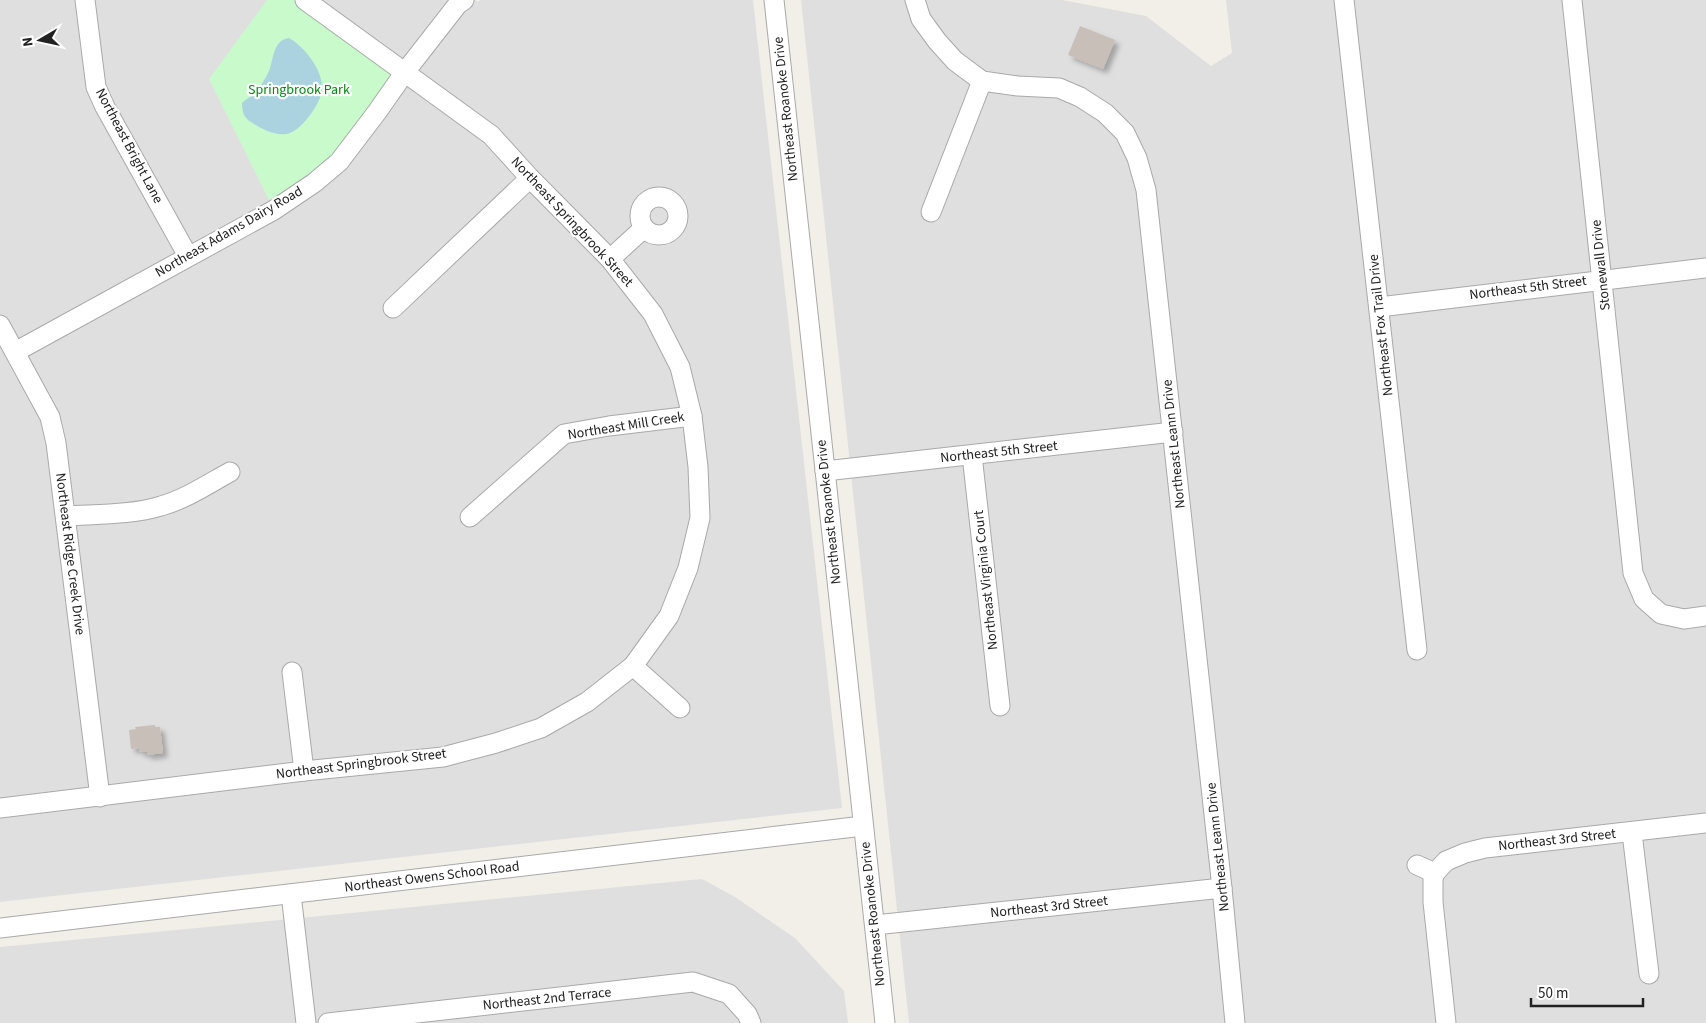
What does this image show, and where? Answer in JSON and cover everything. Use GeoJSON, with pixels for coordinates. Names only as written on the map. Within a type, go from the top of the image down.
{"type":"FeatureCollection","features":[{"type":"Feature","properties":{"kind":"street","name":"Northeast Bright Lane"},"geometry":{"type":"LineString","coordinates":[[85,0],[96,87],[105,107],[188,256]]}},
{"type":"Feature","properties":{"kind":"street","name":"Northeast Springbrook Street"},"geometry":{"type":"LineString","coordinates":[[0,808],[304,771],[443,757],[542,728],[587,702],[633,666],[669,616],[688,568],[700,518],[698,467],[692,416],[680,367],[653,314],[610,259],[530,178],[491,135],[305,0]]}},
{"type":"Feature","properties":{"kind":"street","name":"Northeast Adams Dairy Road"},"geometry":{"type":"LineString","coordinates":[[15,352],[274,210],[314,183],[339,162],[405,72],[458,4],[464,0]]}},
{"type":"Feature","properties":{"kind":"street","name":"Northeast Roanoke Drive"},"geometry":{"type":"LineString","coordinates":[[774,0],[885,1023]]}},
{"type":"Feature","properties":{"kind":"street","name":"Northeast Leann Drive"},"geometry":{"type":"LineString","coordinates":[[915,0],[921,19],[937,41],[955,61],[982,81],[1018,86],[1059,88],[1080,97],[1105,113],[1125,133],[1137,158],[1146,190],[1235,1023]]}},
{"type":"Feature","properties":{"kind":"street","name":"Northeast Fox Trail Drive"},"geometry":{"type":"LineString","coordinates":[[1344,0],[1417,650]]}},
{"type":"Feature","properties":{"kind":"street","name":"Stonewall Drive"},"geometry":{"type":"LineString","coordinates":[[1572,0],[1633,573],[1644,599],[1662,614],[1684,619],[1706,616]]}},
{"type":"Feature","properties":{"kind":"street"},"geometry":{"type":"LineString","coordinates":[[931,212],[982,81]]}},
{"type":"Feature","properties":{"kind":"street"},"geometry":{"type":"LineString","coordinates":[[393,308],[530,178]]}},
{"type":"Feature","properties":{"kind":"street"},"geometry":{"type":"LineString","coordinates":[[610,259],[644,228]]}},
{"type":"Feature","properties":{"kind":"street","name":"Northeast 5th Street"},"geometry":{"type":"LineString","coordinates":[[1379,307],[1706,268]]}},
{"type":"Feature","properties":{"kind":"street","name":"Northeast Ridge Creek Drive"},"geometry":{"type":"LineString","coordinates":[[0,325],[50,417],[56,443],[100,797]]}},
{"type":"Feature","properties":{"kind":"street","name":"Northeast Mill Creek"},"geometry":{"type":"LineString","coordinates":[[470,517],[564,434],[609,426],[692,416]]}},
{"type":"Feature","properties":{"kind":"street","name":"Northeast 5th Street"},"geometry":{"type":"LineString","coordinates":[[824,471],[1173,432]]}},
{"type":"Feature","properties":{"kind":"street","name":"Northeast Virginia Court"},"geometry":{"type":"LineString","coordinates":[[972,455],[1000,706]]}},
{"type":"Feature","properties":{"kind":"street"},"geometry":{"type":"LineString","coordinates":[[66,516],[160,507],[180,500],[230,472]]}},
{"type":"Feature","properties":{"kind":"street"},"geometry":{"type":"LineString","coordinates":[[633,666],[680,708]]}},
{"type":"Feature","properties":{"kind":"street"},"geometry":{"type":"LineString","coordinates":[[292,672],[304,771]]}},
{"type":"Feature","properties":{"kind":"street","name":"Northeast 3rd Street"},"geometry":{"type":"LineString","coordinates":[[1435,873],[1446,861],[1465,853],[1485,848],[1706,823]]}},
{"type":"Feature","properties":{"kind":"street","name":"Northeast Owens School Road"},"geometry":{"type":"LineString","coordinates":[[0,928],[863,826]]}},
{"type":"Feature","properties":{"kind":"street"},"geometry":{"type":"LineString","coordinates":[[1632,832],[1649,974]]}},
{"type":"Feature","properties":{"kind":"street"},"geometry":{"type":"LineString","coordinates":[[1417,865],[1435,873],[1433,879],[1433,902],[1446,1023]]}},
{"type":"Feature","properties":{"kind":"street","name":"Northeast 3rd Street"},"geometry":{"type":"LineString","coordinates":[[875,926],[1222,888]]}},
{"type":"Feature","properties":{"kind":"street"},"geometry":{"type":"LineString","coordinates":[[291,894],[306,1023]]}},
{"type":"Feature","properties":{"kind":"street","name":"Northeast 2nd Terrace"},"geometry":{"type":"LineString","coordinates":[[328,1023],[693,982],[729,994],[747,1014],[751,1023]]}},
{"type":"Feature","properties":{"kind":"shaded area"},"geometry":{"type":"Polygon","coordinates":[[[0,0],[475,0],[478,2],[480,0],[753,0],[842,808],[0,902],[0,0]]]}},
{"type":"Feature","properties":{"kind":"shaded area"},"geometry":{"type":"Polygon","coordinates":[[[801,0],[1062,0],[1146,16],[1211,66],[1232,53],[1226,0],[1706,0],[1706,1023],[909,1023],[801,0]]]}},
{"type":"Feature","properties":{"kind":"shaded area"},"geometry":{"type":"Polygon","coordinates":[[[702,879],[735,897],[795,938],[844,991],[848,1023],[0,1023],[0,947],[702,879]]]}},
{"type":"Feature","properties":{"kind":"green space","name":"Springbrook Park"},"geometry":{"type":"Polygon","coordinates":[[[267,0],[305,0],[405,72],[339,162],[274,210],[209,79],[267,0]]]}},
{"type":"Feature","properties":{"kind":"water"},"geometry":{"type":"Polygon","coordinates":[[[289,38],[307,53],[317,68],[322,83],[322,91],[318,102],[305,121],[290,133],[281,134],[266,131],[248,120],[243,113],[242,103],[255,93],[269,72],[276,48],[283,40],[289,38]]]}},
{"type":"Feature","properties":{"kind":"building"},"geometry":{"type":"Polygon","coordinates":[[[1080,26],[1115,40],[1103,69],[1068,55],[1080,26]]]}},
{"type":"Feature","properties":{"kind":"building"},"geometry":{"type":"Polygon","coordinates":[[[155,725],[155,727],[160,727],[163,753],[147,755],[147,752],[140,752],[139,748],[131,749],[129,730],[136,729],[135,727],[155,725]]]}}]}
